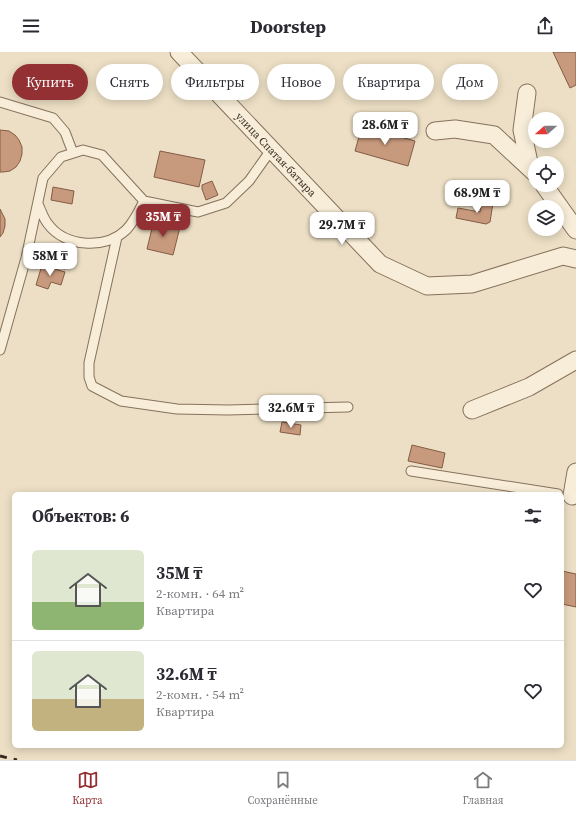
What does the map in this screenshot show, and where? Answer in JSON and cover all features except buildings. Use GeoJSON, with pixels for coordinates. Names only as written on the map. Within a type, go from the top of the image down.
{"type":"FeatureCollection","features":[{"type":"Feature","properties":{"kind":"street","name":"улица Спатая-батыра"},"geometry":{"type":"LineString","coordinates":[[185,56],[380,264],[428,286],[472,284],[563,256],[576,259]]}},
{"type":"Feature","properties":{"kind":"street"},"geometry":{"type":"LineString","coordinates":[[527,93],[522,130],[528,156]]}},
{"type":"Feature","properties":{"kind":"street"},"geometry":{"type":"LineString","coordinates":[[435,131],[455,129],[494,135],[528,166]]}},
{"type":"Feature","properties":{"kind":"street"},"geometry":{"type":"LineString","coordinates":[[549,192],[576,230]]}},
{"type":"Feature","properties":{"kind":"street"},"geometry":{"type":"LineString","coordinates":[[472,410],[530,387],[576,360]]}},
{"type":"Feature","properties":{"kind":"street"},"geometry":{"type":"LineString","coordinates":[[567,495],[576,472]]}},
{"type":"Feature","properties":{"kind":"lane"},"geometry":{"type":"LineString","coordinates":[[0,102],[53,118],[65,132],[74,153]]}},
{"type":"Feature","properties":{"kind":"lane"},"geometry":{"type":"LineString","coordinates":[[0,350],[26,258],[43,178],[61,157],[83,150],[102,155],[144,201],[198,212],[226,203],[249,180],[272,150]]}},
{"type":"Feature","properties":{"kind":"lane"},"geometry":{"type":"LineString","coordinates":[[38,204],[48,224],[60,235],[73,241],[88,244],[106,241],[117,237],[131,224],[144,201]]}},
{"type":"Feature","properties":{"kind":"lane"},"geometry":{"type":"LineString","coordinates":[[117,237],[89,364],[89,377],[92,386],[121,401],[177,409],[228,410],[348,407]]}},
{"type":"Feature","properties":{"kind":"lane"},"geometry":{"type":"LineString","coordinates":[[411,471],[548,492]]}},
{"type":"Feature","properties":{"kind":"railway"},"geometry":{"type":"LineString","coordinates":[[0,756],[17,760]]}}]}
